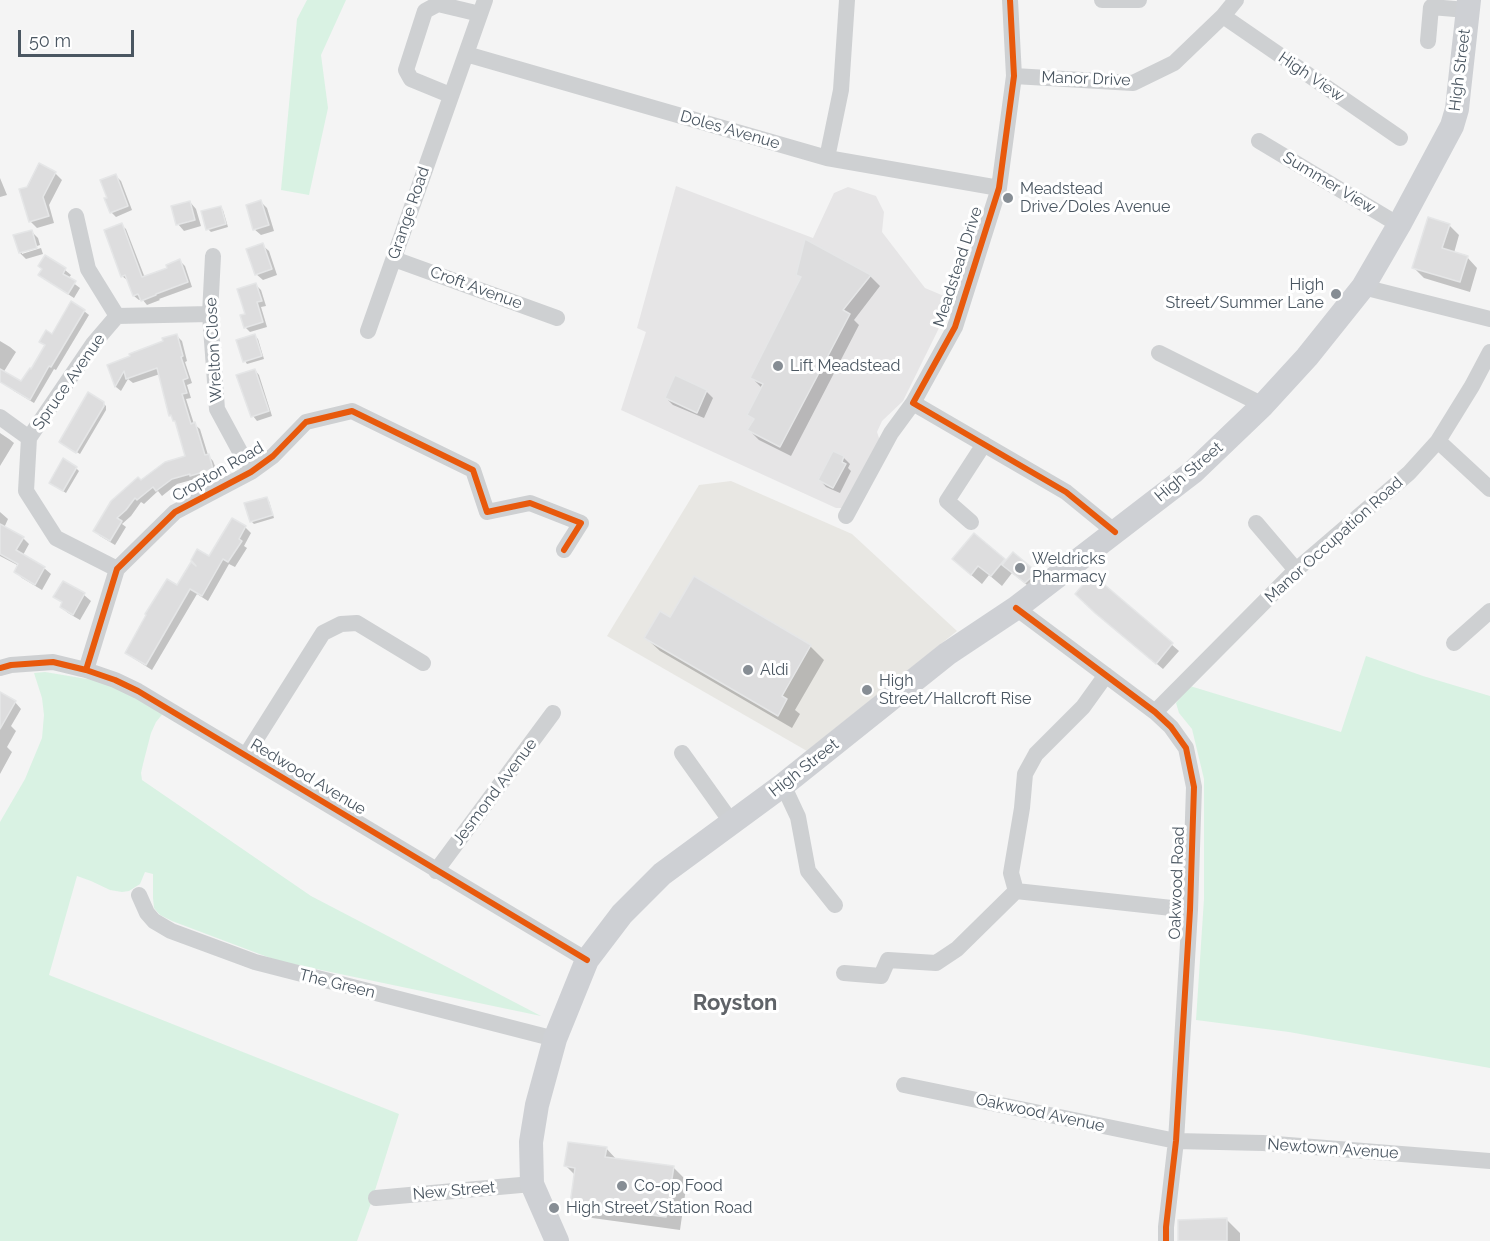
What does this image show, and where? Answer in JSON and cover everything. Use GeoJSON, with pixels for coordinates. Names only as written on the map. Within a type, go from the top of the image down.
{"type":"FeatureCollection","features":[{"type":"Feature","properties":{"kind":"main road","name":"High Street"},"geometry":{"type":"LineString","coordinates":[[557,1241],[532,1184],[531,1142],[537,1105],[555,1039],[587,960],[622,914],[662,874],[783,785],[947,654],[1016,608],[1193,472],[1263,405],[1307,357],[1363,287],[1452,126],[1457,109],[1468,5]]}},
{"type":"Feature","properties":{"kind":"street"},"geometry":{"type":"LineString","coordinates":[[827,158],[841,90],[847,0]]}},
{"type":"Feature","properties":{"kind":"street","name":"Meadstead Drive"},"geometry":{"type":"LineString","coordinates":[[846,516],[891,433],[913,403],[955,327],[999,188],[1014,76],[1010,0]]}},
{"type":"Feature","properties":{"kind":"street"},"geometry":{"type":"LineString","coordinates":[[1102,0],[1139,0]]}},
{"type":"Feature","properties":{"kind":"street","name":"Manor Drive"},"geometry":{"type":"LineString","coordinates":[[1014,76],[1133,83],[1174,63],[1236,0]]}},
{"type":"Feature","properties":{"kind":"street","name":"Grange Road"},"geometry":{"type":"LineString","coordinates":[[368,331],[482,7],[438,4],[425,11],[406,70],[411,80],[450,95]]}},
{"type":"Feature","properties":{"kind":"street"},"geometry":{"type":"LineString","coordinates":[[1428,41],[1431,7],[1468,5]]}},
{"type":"Feature","properties":{"kind":"street","name":"High View"},"geometry":{"type":"LineString","coordinates":[[1222,16],[1400,138]]}},
{"type":"Feature","properties":{"kind":"street","name":"Doles Avenue"},"geometry":{"type":"LineString","coordinates":[[466,54],[827,158],[999,188]]}},
{"type":"Feature","properties":{"kind":"street","name":"Summer View"},"geometry":{"type":"LineString","coordinates":[[1259,141],[1399,225]]}},
{"type":"Feature","properties":{"kind":"street"},"geometry":{"type":"LineString","coordinates":[[76,216],[88,269],[117,316],[210,314]]}},
{"type":"Feature","properties":{"kind":"street","name":"Wrelton Close"},"geometry":{"type":"LineString","coordinates":[[213,256],[210,314],[217,409],[251,472]]}},
{"type":"Feature","properties":{"kind":"street","name":"Croft Avenue"},"geometry":{"type":"LineString","coordinates":[[394,259],[557,318]]}},
{"type":"Feature","properties":{"kind":"street"},"geometry":{"type":"LineString","coordinates":[[1363,287],[1490,319]]}},
{"type":"Feature","properties":{"kind":"street","name":"Spruce Avenue"},"geometry":{"type":"LineString","coordinates":[[117,316],[93,344],[29,438],[26,491],[56,537],[117,569]]}},
{"type":"Feature","properties":{"kind":"street","name":"Manor Occupation Road"},"geometry":{"type":"LineString","coordinates":[[1155,712],[1296,570],[1409,473],[1438,441],[1490,352]]}},
{"type":"Feature","properties":{"kind":"street"},"geometry":{"type":"LineString","coordinates":[[1159,353],[1263,405]]}},
{"type":"Feature","properties":{"kind":"street"},"geometry":{"type":"LineString","coordinates":[[913,403],[1066,492],[1115,532]]}},
{"type":"Feature","properties":{"kind":"street","name":"Cropton Road"},"geometry":{"type":"LineString","coordinates":[[86,670],[117,569],[175,512],[251,472],[273,456],[306,422],[352,411],[473,470],[487,512],[530,503],[581,523],[564,550]]}},
{"type":"Feature","properties":{"kind":"street"},"geometry":{"type":"LineString","coordinates":[[0,417],[29,438]]}},
{"type":"Feature","properties":{"kind":"street"},"geometry":{"type":"LineString","coordinates":[[1438,441],[1490,489]]}},
{"type":"Feature","properties":{"kind":"street"},"geometry":{"type":"LineString","coordinates":[[971,522],[947,501],[984,444]]}},
{"type":"Feature","properties":{"kind":"street"},"geometry":{"type":"LineString","coordinates":[[1256,523],[1296,570]]}},
{"type":"Feature","properties":{"kind":"street","name":"Oakwood Road"},"geometry":{"type":"LineString","coordinates":[[1016,608],[1155,712],[1186,748],[1194,787],[1190,910],[1176,1141],[1166,1241]]}},
{"type":"Feature","properties":{"kind":"street"},"geometry":{"type":"LineString","coordinates":[[1454,643],[1490,611]]}},
{"type":"Feature","properties":{"kind":"street"},"geometry":{"type":"LineString","coordinates":[[246,755],[323,633],[341,624],[357,623],[423,663]]}},
{"type":"Feature","properties":{"kind":"street","name":"Redwood Avenue"},"geometry":{"type":"LineString","coordinates":[[0,668],[53,662],[86,670],[138,691],[587,960]]}},
{"type":"Feature","properties":{"kind":"street"},"geometry":{"type":"LineString","coordinates":[[1016,891],[1011,873],[1025,774],[1036,754],[1083,707],[1107,675]]}},
{"type":"Feature","properties":{"kind":"street","name":"Jesmond Avenue"},"geometry":{"type":"LineString","coordinates":[[436,871],[553,713]]}},
{"type":"Feature","properties":{"kind":"street"},"geometry":{"type":"LineString","coordinates":[[682,753],[732,823]]}},
{"type":"Feature","properties":{"kind":"street"},"geometry":{"type":"LineString","coordinates":[[783,785],[798,816],[808,871],[835,905]]}},
{"type":"Feature","properties":{"kind":"street"},"geometry":{"type":"LineString","coordinates":[[1016,891],[1190,910]]}},
{"type":"Feature","properties":{"kind":"street"},"geometry":{"type":"LineString","coordinates":[[844,974],[880,976],[888,960],[936,963],[957,949],[1016,891]]}},
{"type":"Feature","properties":{"kind":"street","name":"The Green"},"geometry":{"type":"LineString","coordinates":[[139,895],[147,913],[154,921],[171,931],[255,962],[555,1039]]}},
{"type":"Feature","properties":{"kind":"street","name":"Oakwood Avenue"},"geometry":{"type":"LineString","coordinates":[[904,1085],[1176,1141]]}},
{"type":"Feature","properties":{"kind":"street","name":"Newtown Avenue"},"geometry":{"type":"LineString","coordinates":[[1176,1141],[1263,1143],[1490,1161]]}},
{"type":"Feature","properties":{"kind":"street","name":"New Street"},"geometry":{"type":"LineString","coordinates":[[376,1198],[532,1184]]}},
{"type":"Feature","properties":{"kind":"shaded area","name":"Lift Meadstead"},"geometry":{"type":"Polygon","coordinates":[[[676,186],[813,238],[834,193],[848,187],[876,196],[884,212],[882,232],[925,288],[951,299],[903,401],[882,421],[877,432],[880,441],[842,508],[836,508],[621,410],[646,332],[637,328],[676,186]]]}},
{"type":"Feature","properties":{"kind":"shaded area"},"geometry":{"type":"Polygon","coordinates":[[[731,481],[852,534],[957,631],[807,751],[607,636],[699,485],[731,481]]]}},
{"type":"Feature","properties":{"kind":"green space"},"geometry":{"type":"Polygon","coordinates":[[[307,0],[346,0],[321,55],[328,108],[309,195],[281,190],[297,19],[307,0]]]}},
{"type":"Feature","properties":{"kind":"green space"},"geometry":{"type":"Polygon","coordinates":[[[1366,656],[1490,696],[1490,1068],[1289,1032],[1196,1020],[1204,899],[1204,779],[1192,729],[1179,713],[1176,703],[1190,686],[1341,732],[1366,656]]]}},
{"type":"Feature","properties":{"kind":"green space"},"geometry":{"type":"Polygon","coordinates":[[[45,672],[93,680],[114,687],[165,711],[151,733],[141,773],[142,780],[311,896],[541,1016],[278,961],[160,915],[154,908],[153,874],[145,872],[140,884],[129,891],[122,892],[110,890],[77,876],[49,975],[399,1114],[357,1241],[0,1241],[0,822],[25,779],[42,738],[44,715],[42,698],[34,673],[45,672]]]}},
{"type":"Feature","properties":{"kind":"building"},"geometry":{"type":"Polygon","coordinates":[[[39,163],[56,172],[43,197],[49,216],[29,222],[19,189],[27,187],[39,163]]]}},
{"type":"Feature","properties":{"kind":"building"},"geometry":{"type":"Polygon","coordinates":[[[116,174],[128,206],[110,213],[100,180],[116,174]]]}},
{"type":"Feature","properties":{"kind":"building"},"geometry":{"type":"Polygon","coordinates":[[[261,200],[269,225],[253,230],[246,205],[261,200]]]}},
{"type":"Feature","properties":{"kind":"building"},"geometry":{"type":"Polygon","coordinates":[[[190,201],[195,220],[176,225],[171,206],[190,201]]]}},
{"type":"Feature","properties":{"kind":"building"},"geometry":{"type":"Polygon","coordinates":[[[221,206],[226,224],[206,230],[201,211],[221,206]]]}},
{"type":"Feature","properties":{"kind":"building"},"geometry":{"type":"Polygon","coordinates":[[[1428,217],[1450,224],[1442,248],[1468,256],[1460,282],[1412,268],[1428,217]]]}},
{"type":"Feature","properties":{"kind":"building"},"geometry":{"type":"Polygon","coordinates":[[[122,223],[142,277],[167,268],[166,265],[180,259],[188,282],[141,301],[138,294],[133,296],[125,275],[121,277],[104,230],[122,223]]]}},
{"type":"Feature","properties":{"kind":"building"},"geometry":{"type":"Polygon","coordinates":[[[32,230],[37,248],[19,253],[13,235],[32,230]]]}},
{"type":"Feature","properties":{"kind":"building"},"geometry":{"type":"Polygon","coordinates":[[[805,239],[871,275],[843,310],[850,314],[780,447],[747,430],[754,419],[747,415],[763,384],[750,378],[801,277],[796,275],[805,239]]]}},
{"type":"Feature","properties":{"kind":"building"},"geometry":{"type":"Polygon","coordinates":[[[263,243],[272,269],[255,275],[246,249],[263,243]]]}},
{"type":"Feature","properties":{"kind":"building"},"geometry":{"type":"Polygon","coordinates":[[[45,255],[66,268],[63,274],[76,281],[68,294],[38,275],[42,269],[38,266],[45,255]]]}},
{"type":"Feature","properties":{"kind":"building"},"geometry":{"type":"Polygon","coordinates":[[[256,283],[262,301],[257,302],[263,322],[244,328],[240,315],[245,314],[237,289],[256,283]]]}},
{"type":"Feature","properties":{"kind":"building"},"geometry":{"type":"Polygon","coordinates":[[[71,301],[85,310],[30,400],[0,382],[0,369],[21,381],[45,345],[39,342],[46,330],[52,334],[71,301]]]}},
{"type":"Feature","properties":{"kind":"building"},"geometry":{"type":"Polygon","coordinates":[[[177,334],[188,378],[183,380],[187,393],[182,394],[191,424],[195,422],[205,455],[209,454],[213,469],[172,479],[156,491],[153,487],[137,500],[135,498],[117,518],[122,521],[110,541],[93,531],[111,501],[138,477],[141,480],[165,462],[185,456],[175,421],[171,415],[169,416],[157,368],[126,379],[124,371],[115,387],[107,365],[163,341],[162,338],[177,334]]]}},
{"type":"Feature","properties":{"kind":"building"},"geometry":{"type":"Polygon","coordinates":[[[255,334],[262,356],[243,362],[236,340],[255,334]]]}},
{"type":"Feature","properties":{"kind":"building"},"geometry":{"type":"Polygon","coordinates":[[[255,369],[269,411],[251,417],[236,375],[255,369]]]}},
{"type":"Feature","properties":{"kind":"building"},"geometry":{"type":"Polygon","coordinates":[[[675,375],[707,390],[697,413],[665,398],[675,375]]]}},
{"type":"Feature","properties":{"kind":"building"},"geometry":{"type":"Polygon","coordinates":[[[88,392],[104,402],[104,406],[76,453],[59,442],[88,392]]]}},
{"type":"Feature","properties":{"kind":"building"},"geometry":{"type":"Polygon","coordinates":[[[833,451],[844,456],[842,462],[846,464],[833,488],[818,480],[833,451]]]}},
{"type":"Feature","properties":{"kind":"building"},"geometry":{"type":"Polygon","coordinates":[[[63,458],[77,467],[63,491],[49,483],[63,458]]]}},
{"type":"Feature","properties":{"kind":"building"},"geometry":{"type":"Polygon","coordinates":[[[267,497],[273,515],[250,522],[244,503],[267,497]]]}},
{"type":"Feature","properties":{"kind":"building"},"geometry":{"type":"Polygon","coordinates":[[[232,518],[246,526],[239,539],[242,541],[228,562],[223,559],[202,596],[190,589],[146,665],[125,653],[145,614],[167,579],[177,585],[191,562],[196,566],[191,560],[197,549],[209,556],[232,518]]]}},
{"type":"Feature","properties":{"kind":"building"},"geometry":{"type":"Polygon","coordinates":[[[0,524],[24,537],[16,550],[45,567],[35,585],[14,572],[18,564],[0,554],[0,524]]]}},
{"type":"Feature","properties":{"kind":"building"},"geometry":{"type":"Polygon","coordinates":[[[974,533],[1005,559],[991,576],[978,566],[971,575],[952,559],[974,533]]]}},
{"type":"Feature","properties":{"kind":"building","name":"Weldricks Pharmacy"},"geometry":{"type":"Polygon","coordinates":[[[1013,552],[1037,572],[1025,583],[1002,565],[1013,552]]]}},
{"type":"Feature","properties":{"kind":"building"},"geometry":{"type":"Polygon","coordinates":[[[1092,574],[1173,643],[1156,664],[1075,594],[1092,574]]]}},
{"type":"Feature","properties":{"kind":"building","name":"Aldi"},"geometry":{"type":"Polygon","coordinates":[[[694,576],[811,645],[782,696],[787,699],[778,716],[644,638],[660,611],[670,617],[694,576]]]}},
{"type":"Feature","properties":{"kind":"building"},"geometry":{"type":"Polygon","coordinates":[[[63,581],[85,593],[73,615],[60,607],[62,602],[53,597],[63,581]]]}},
{"type":"Feature","properties":{"kind":"building"},"geometry":{"type":"Polygon","coordinates":[[[0,692],[16,701],[0,729],[0,692]]]}},
{"type":"Feature","properties":{"kind":"building","name":"Co-op Food"},"geometry":{"type":"Polygon","coordinates":[[[568,1142],[607,1147],[605,1157],[674,1166],[666,1217],[570,1204],[575,1168],[564,1166],[568,1142]]]}},
{"type":"Feature","properties":{"kind":"building"},"geometry":{"type":"Polygon","coordinates":[[[1227,1218],[1227,1241],[1178,1241],[1178,1220],[1227,1218]]]}},
{"type":"Feature","properties":{"kind":"cycle path"},"geometry":{"type":"LineString","coordinates":[[1010,0],[1014,76],[999,188],[955,327],[913,403],[1066,492],[1115,532]]}},
{"type":"Feature","properties":{"kind":"cycle path"},"geometry":{"type":"LineString","coordinates":[[86,670],[117,569],[175,512],[251,472],[273,456],[306,422],[352,411],[473,470],[487,512],[530,503],[581,523],[564,550]]}},
{"type":"Feature","properties":{"kind":"cycle path"},"geometry":{"type":"LineString","coordinates":[[1016,608],[1155,712],[1171,727],[1186,748],[1194,787],[1190,910],[1176,1141],[1166,1241]]}},
{"type":"Feature","properties":{"kind":"cycle path"},"geometry":{"type":"LineString","coordinates":[[0,668],[53,662],[86,670],[138,691],[587,960]]}},
{"type":"Feature","properties":{"kind":"place","name":"Meadstead Drive/Doles Avenue"},"geometry":{"type":"Point","coordinates":[1008,198]}},
{"type":"Feature","properties":{"kind":"place","name":"High Street/Summer Lane"},"geometry":{"type":"Point","coordinates":[1336,294]}},
{"type":"Feature","properties":{"kind":"place","name":"Lift Meadstead"},"geometry":{"type":"Point","coordinates":[778,366]}},
{"type":"Feature","properties":{"kind":"place","name":"Weldricks Pharmacy"},"geometry":{"type":"Point","coordinates":[1020,568]}},
{"type":"Feature","properties":{"kind":"place","name":"Aldi"},"geometry":{"type":"Point","coordinates":[748,670]}},
{"type":"Feature","properties":{"kind":"place","name":"High Street/Hallcroft Rise"},"geometry":{"type":"Point","coordinates":[867,690]}},
{"type":"Feature","properties":{"kind":"place","name":"Co-op Food"},"geometry":{"type":"Point","coordinates":[622,1186]}},
{"type":"Feature","properties":{"kind":"place","name":"High Street/Station Road"},"geometry":{"type":"Point","coordinates":[554,1208]}},
{"type":"Feature","properties":{"kind":"district","name":"Royston"},"geometry":{"type":"Point","coordinates":[735,1003]}}]}
